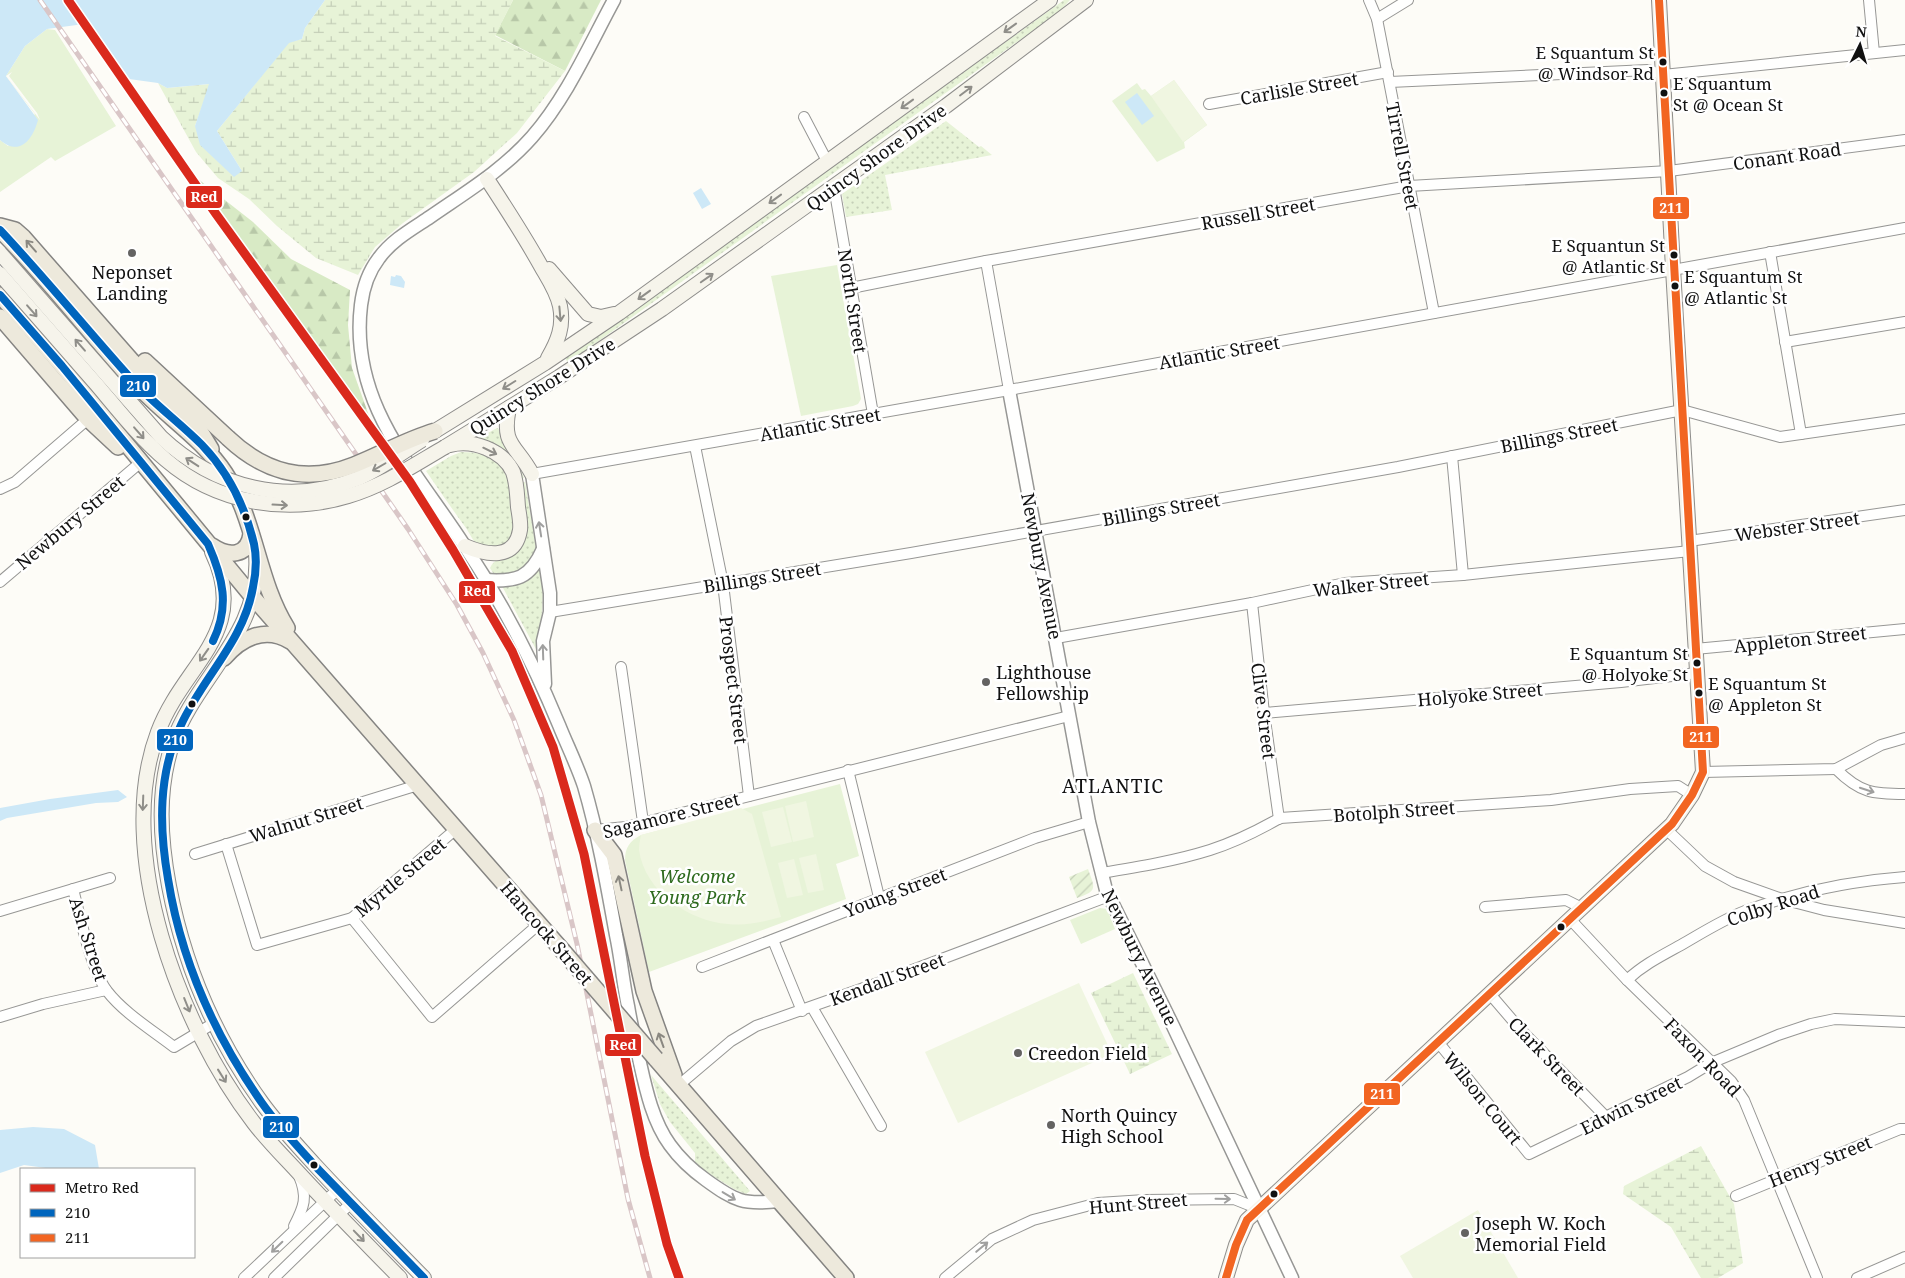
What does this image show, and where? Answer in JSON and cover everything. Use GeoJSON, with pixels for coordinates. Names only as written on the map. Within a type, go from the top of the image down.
{"type":"FeatureCollection","features":[{"type":"Feature","properties":{"kind":"main road","name":"Quincy Shore Drive"},"geometry":{"type":"LineString","coordinates":[[0,253],[161,437],[189,460],[219,477],[244,486],[298,491],[325,488],[369,473],[546,363],[619,313],[1050,0]]}},
{"type":"Feature","properties":{"kind":"main road","name":"Quincy Shore Drive"},"geometry":{"type":"LineString","coordinates":[[0,274],[151,447],[188,477],[223,493],[250,501],[298,505],[328,502],[385,482],[560,377],[662,309],[834,187],[946,106],[1086,0]]}},
{"type":"Feature","properties":{"kind":"main road"},"geometry":{"type":"LineString","coordinates":[[1226,1278],[1236,1245],[1247,1220],[1666,829],[1676,819],[1703,772],[1659,0]]}},
{"type":"Feature","properties":{"kind":"main road"},"geometry":{"type":"LineString","coordinates":[[487,179],[535,254],[556,292],[560,307],[561,323],[558,342],[546,363]]}},
{"type":"Feature","properties":{"kind":"main road"},"geometry":{"type":"LineString","coordinates":[[0,226],[15,230],[23,236],[89,321],[169,382],[243,452],[266,465],[292,473],[310,475],[326,473],[344,469],[401,442],[435,431]]}},
{"type":"Feature","properties":{"kind":"main road","name":"Hancock Street"},"geometry":{"type":"LineString","coordinates":[[0,230],[89,321],[143,391],[203,447],[222,468],[233,489],[253,539],[271,594],[282,620],[305,657]]}},
{"type":"Feature","properties":{"kind":"main road"},"geometry":{"type":"LineString","coordinates":[[535,254],[588,314],[600,317],[619,313]]}},
{"type":"Feature","properties":{"kind":"main road","name":"Hancock Street"},"geometry":{"type":"LineString","coordinates":[[0,295],[52,354],[251,595],[846,1278]]}},
{"type":"Feature","properties":{"kind":"main road"},"geometry":{"type":"LineString","coordinates":[[0,317],[88,419],[117,446],[141,462]]}},
{"type":"Feature","properties":{"kind":"main road"},"geometry":{"type":"LineString","coordinates":[[509,408],[506,430],[508,439],[532,474]]}},
{"type":"Feature","properties":{"kind":"main road"},"geometry":{"type":"LineString","coordinates":[[445,447],[454,444],[466,444],[480,446],[494,452],[505,460],[515,479],[520,529],[515,544],[506,552],[493,554],[481,553],[465,546]]}},
{"type":"Feature","properties":{"kind":"main road"},"geometry":{"type":"LineString","coordinates":[[208,544],[226,553],[238,553],[246,548],[253,539]]}},
{"type":"Feature","properties":{"kind":"main road"},"geometry":{"type":"LineString","coordinates":[[253,539],[256,564],[251,595],[242,623],[224,658],[190,707],[178,729],[166,766],[161,810],[166,865],[176,917],[191,968],[214,1023],[230,1053],[262,1103],[286,1133],[424,1278]]}},
{"type":"Feature","properties":{"kind":"main road"},"geometry":{"type":"LineString","coordinates":[[208,544],[223,581],[224,602],[222,618],[211,645],[167,709],[149,761],[143,804],[147,862],[157,916],[172,968],[199,1033],[215,1064],[243,1108],[296,1171],[400,1278]]}},
{"type":"Feature","properties":{"kind":"main road"},"geometry":{"type":"LineString","coordinates":[[224,658],[241,641],[252,636],[273,634],[292,642]]}},
{"type":"Feature","properties":{"kind":"main road"},"geometry":{"type":"LineString","coordinates":[[595,830],[614,855],[644,991],[679,1085]]}},
{"type":"Feature","properties":{"kind":"street"},"geometry":{"type":"LineString","coordinates":[[595,830],[582,781],[546,694],[514,629],[465,546],[421,484],[377,412],[364,366],[360,342],[360,308],[366,283],[382,253],[394,242],[487,179],[523,147],[548,117],[568,85],[614,0]]}},
{"type":"Feature","properties":{"kind":"street","name":"Tirrell Street"},"geometry":{"type":"LineString","coordinates":[[1369,0],[1377,19],[1434,313]]}},
{"type":"Feature","properties":{"kind":"street"},"geometry":{"type":"LineString","coordinates":[[1377,19],[1408,0]]}},
{"type":"Feature","properties":{"kind":"street"},"geometry":{"type":"LineString","coordinates":[[1869,0],[1874,53]]}},
{"type":"Feature","properties":{"kind":"street","name":"Carlisle Street"},"geometry":{"type":"LineString","coordinates":[[1209,104],[1389,77],[1648,70],[1663,75],[1905,50]]}},
{"type":"Feature","properties":{"kind":"street"},"geometry":{"type":"LineString","coordinates":[[804,117],[827,161]]}},
{"type":"Feature","properties":{"kind":"street","name":"Conant Road"},"geometry":{"type":"LineString","coordinates":[[1668,171],[1905,140]]}},
{"type":"Feature","properties":{"kind":"street","name":"Russell Street"},"geometry":{"type":"LineString","coordinates":[[851,288],[986,260],[1409,186],[1668,171]]}},
{"type":"Feature","properties":{"kind":"street","name":"North Street"},"geometry":{"type":"LineString","coordinates":[[834,187],[873,414]]}},
{"type":"Feature","properties":{"kind":"street","name":"Atlantic Street"},"geometry":{"type":"LineString","coordinates":[[532,474],[1905,228]]}},
{"type":"Feature","properties":{"kind":"street"},"geometry":{"type":"LineString","coordinates":[[1770,252],[1802,434]]}},
{"type":"Feature","properties":{"kind":"street","name":"Newbury Avenue"},"geometry":{"type":"LineString","coordinates":[[986,260],[1069,716],[1089,822],[1101,873],[1108,896],[1173,1026],[1292,1278]]}},
{"type":"Feature","properties":{"kind":"street"},"geometry":{"type":"LineString","coordinates":[[1785,342],[1905,322]]}},
{"type":"Feature","properties":{"kind":"street","name":"Billings Street"},"geometry":{"type":"LineString","coordinates":[[550,612],[1035,531],[1452,456],[1682,410],[1780,437],[1905,419]]}},
{"type":"Feature","properties":{"kind":"street"},"geometry":{"type":"LineString","coordinates":[[0,489],[15,482],[88,419]]}},
{"type":"Feature","properties":{"kind":"street","name":"Prospect Street"},"geometry":{"type":"LineString","coordinates":[[695,446],[723,584],[749,796]]}},
{"type":"Feature","properties":{"kind":"street"},"geometry":{"type":"LineString","coordinates":[[1452,456],[1463,575]]}},
{"type":"Feature","properties":{"kind":"street","name":"Newbury Street"},"geometry":{"type":"LineString","coordinates":[[0,582],[141,462]]}},
{"type":"Feature","properties":{"kind":"street"},"geometry":{"type":"LineString","coordinates":[[532,474],[550,594],[550,612],[543,640],[546,694]]}},
{"type":"Feature","properties":{"kind":"street","name":"Webster Street"},"geometry":{"type":"LineString","coordinates":[[1689,546],[1905,510]]}},
{"type":"Feature","properties":{"kind":"street","name":"Walker Street"},"geometry":{"type":"LineString","coordinates":[[1056,638],[1252,603],[1345,584],[1463,575],[1689,546]]}},
{"type":"Feature","properties":{"kind":"street"},"geometry":{"type":"LineString","coordinates":[[486,580],[505,582],[519,579],[530,571],[538,561],[543,549]]}},
{"type":"Feature","properties":{"kind":"street","name":"Clive Street"},"geometry":{"type":"LineString","coordinates":[[1252,603],[1264,713],[1279,819]]}},
{"type":"Feature","properties":{"kind":"street","name":"Appleton Street"},"geometry":{"type":"LineString","coordinates":[[1695,649],[1905,628]]}},
{"type":"Feature","properties":{"kind":"street"},"geometry":{"type":"LineString","coordinates":[[621,667],[643,822]]}},
{"type":"Feature","properties":{"kind":"street","name":"Holyoke Street"},"geometry":{"type":"LineString","coordinates":[[1264,713],[1621,682],[1697,673]]}},
{"type":"Feature","properties":{"kind":"street","name":"Sagamore Street"},"geometry":{"type":"LineString","coordinates":[[780,1201],[758,1204],[738,1201],[689,1168],[668,1142],[655,1115],[644,1082],[595,830],[626,827],[1069,716]]}},
{"type":"Feature","properties":{"kind":"street"},"geometry":{"type":"LineString","coordinates":[[1703,772],[1836,770],[1881,745],[1905,738]]}},
{"type":"Feature","properties":{"kind":"street"},"geometry":{"type":"LineString","coordinates":[[848,770],[879,898]]}},
{"type":"Feature","properties":{"kind":"street"},"geometry":{"type":"LineString","coordinates":[[1836,770],[1849,783],[1869,792],[1905,794]]}},
{"type":"Feature","properties":{"kind":"street","name":"Walnut Street"},"geometry":{"type":"LineString","coordinates":[[195,854],[418,785]]}},
{"type":"Feature","properties":{"kind":"street","name":"Botolph Street"},"geometry":{"type":"LineString","coordinates":[[1101,873],[1161,862],[1210,850],[1250,835],[1279,819],[1551,800],[1630,789],[1678,786],[1692,794]]}},
{"type":"Feature","properties":{"kind":"street","name":"Young Street"},"geometry":{"type":"LineString","coordinates":[[702,967],[1035,838],[1089,822]]}},
{"type":"Feature","properties":{"kind":"street","name":"Myrtle Street"},"geometry":{"type":"LineString","coordinates":[[226,844],[257,945],[352,918],[456,829]]}},
{"type":"Feature","properties":{"kind":"street"},"geometry":{"type":"LineString","coordinates":[[1666,829],[1706,866],[1734,882],[1782,899],[1824,910],[1905,923]]}},
{"type":"Feature","properties":{"kind":"street","name":"Colby Road"},"geometry":{"type":"LineString","coordinates":[[1627,980],[1639,968],[1719,923],[1744,912],[1799,893],[1839,884],[1905,877]]}},
{"type":"Feature","properties":{"kind":"street"},"geometry":{"type":"LineString","coordinates":[[0,911],[110,878]]}},
{"type":"Feature","properties":{"kind":"street","name":"Ash Street"},"geometry":{"type":"LineString","coordinates":[[73,889],[92,958],[106,990],[118,1003],[174,1047],[199,1033]]}},
{"type":"Feature","properties":{"kind":"street","name":"Kendall Street"},"geometry":{"type":"LineString","coordinates":[[679,1085],[718,1051],[744,1032],[756,1026],[802,1011],[1108,896]]}},
{"type":"Feature","properties":{"kind":"street"},"geometry":{"type":"LineString","coordinates":[[1485,907],[1566,900],[1582,908]]}},
{"type":"Feature","properties":{"kind":"street"},"geometry":{"type":"LineString","coordinates":[[352,918],[432,1018],[539,924]]}},
{"type":"Feature","properties":{"kind":"street","name":"Faxon Road"},"geometry":{"type":"LineString","coordinates":[[1570,919],[1627,980],[1731,1081],[1744,1100],[1818,1278]]}},
{"type":"Feature","properties":{"kind":"street"},"geometry":{"type":"LineString","coordinates":[[773,940],[802,1011]]}},
{"type":"Feature","properties":{"kind":"street"},"geometry":{"type":"LineString","coordinates":[[0,1017],[44,1004],[106,990]]}},
{"type":"Feature","properties":{"kind":"street","name":"Clark Street"},"geometry":{"type":"LineString","coordinates":[[1490,994],[1520,1029],[1606,1117]]}},
{"type":"Feature","properties":{"kind":"street"},"geometry":{"type":"LineString","coordinates":[[812,1007],[881,1126]]}},
{"type":"Feature","properties":{"kind":"street","name":"Edwin Street"},"geometry":{"type":"LineString","coordinates":[[1529,1154],[1688,1077],[1711,1063],[1778,1034],[1835,1019],[1905,1022]]}},
{"type":"Feature","properties":{"kind":"street"},"geometry":{"type":"LineString","coordinates":[[199,1033],[214,1023]]}},
{"type":"Feature","properties":{"kind":"street","name":"Wilson Court"},"geometry":{"type":"LineString","coordinates":[[1438,1042],[1529,1154]]}},
{"type":"Feature","properties":{"kind":"street","name":"Henry Street"},"geometry":{"type":"LineString","coordinates":[[1736,1196],[1900,1129],[1905,1129]]}},
{"type":"Feature","properties":{"kind":"street"},"geometry":{"type":"LineString","coordinates":[[289,1234],[302,1212],[305,1198],[304,1187],[296,1171]]}},
{"type":"Feature","properties":{"kind":"street"},"geometry":{"type":"LineString","coordinates":[[244,1278],[338,1189]]}},
{"type":"Feature","properties":{"kind":"street","name":"Hunt Street"},"geometry":{"type":"LineString","coordinates":[[944,1278],[992,1239],[1033,1220],[1098,1204],[1155,1199],[1234,1199],[1260,1209]]}},
{"type":"Feature","properties":{"kind":"street"},"geometry":{"type":"LineString","coordinates":[[274,1278],[351,1203]]}},
{"type":"Feature","properties":{"kind":"street"},"geometry":{"type":"LineString","coordinates":[[1856,1278],[1905,1257]]}},
{"type":"Feature","properties":{"kind":"green space"},"geometry":{"type":"Polygon","coordinates":[[[325,0],[513,0],[495,36],[565,71],[517,133],[474,172],[403,223],[375,247],[358,275],[316,258],[277,226],[249,199],[218,178],[196,152],[158,83],[167,88],[210,84],[195,126],[242,171],[217,131],[289,42],[302,39],[305,28],[325,0]]]}},
{"type":"Feature","properties":{"kind":"green space"},"geometry":{"type":"Polygon","coordinates":[[[513,0],[601,0],[565,71],[495,35],[513,0]]]}},
{"type":"Feature","properties":{"kind":"green space"},"geometry":{"type":"Polygon","coordinates":[[[1064,0],[1070,0],[1059,12],[568,363],[565,358],[1064,0]]]}},
{"type":"Feature","properties":{"kind":"green space"},"geometry":{"type":"Polygon","coordinates":[[[47,29],[55,30],[116,126],[55,161],[51,157],[0,192],[0,140],[8,146],[35,114],[6,76],[25,46],[47,29]]]}},
{"type":"Feature","properties":{"kind":"green space"},"geometry":{"type":"Polygon","coordinates":[[[1174,80],[1207,125],[1184,142],[1185,148],[1157,162],[1112,101],[1137,83],[1142,90],[1145,89],[1151,96],[1174,80]]]}},
{"type":"Feature","properties":{"kind":"green space"},"geometry":{"type":"Polygon","coordinates":[[[1174,80],[1207,125],[1183,142],[1151,96],[1174,80]]]}},
{"type":"Feature","properties":{"kind":"green space"},"geometry":{"type":"Polygon","coordinates":[[[946,121],[992,155],[885,175],[892,210],[846,217],[842,194],[946,121]]]}},
{"type":"Feature","properties":{"kind":"green space"},"geometry":{"type":"Polygon","coordinates":[[[198,179],[253,222],[291,259],[350,290],[348,325],[352,368],[373,427],[198,179]]]}},
{"type":"Feature","properties":{"kind":"green space"},"geometry":{"type":"Polygon","coordinates":[[[837,265],[861,399],[858,404],[853,406],[801,416],[771,276],[837,265]]]}},
{"type":"Feature","properties":{"kind":"green space"},"geometry":{"type":"Polygon","coordinates":[[[497,428],[503,443],[524,478],[521,479],[477,439],[497,428]]]}},
{"type":"Feature","properties":{"kind":"green space"},"geometry":{"type":"Polygon","coordinates":[[[461,452],[485,455],[493,459],[505,472],[511,492],[515,528],[508,541],[499,547],[482,547],[475,542],[426,471],[461,452]]]}},
{"type":"Feature","properties":{"kind":"green space"},"geometry":{"type":"Polygon","coordinates":[[[525,482],[536,548],[533,557],[522,571],[495,576],[490,568],[492,565],[498,560],[509,556],[521,483],[525,482]]]}},
{"type":"Feature","properties":{"kind":"green space"},"geometry":{"type":"Polygon","coordinates":[[[539,567],[543,596],[538,653],[502,586],[523,581],[539,567]]]}},
{"type":"Feature","properties":{"kind":"green space","name":"Welcome Young Park"},"geometry":{"type":"Polygon","coordinates":[[[840,784],[859,856],[836,864],[846,899],[649,972],[625,860],[627,848],[631,842],[641,835],[840,784]]]}},
{"type":"Feature","properties":{"kind":"green space"},"geometry":{"type":"Polygon","coordinates":[[[806,801],[814,837],[793,842],[785,806],[806,801]]]}},
{"type":"Feature","properties":{"kind":"green space"},"geometry":{"type":"Polygon","coordinates":[[[783,807],[792,842],[771,847],[762,812],[783,807]]]}},
{"type":"Feature","properties":{"kind":"green space"},"geometry":{"type":"Polygon","coordinates":[[[741,808],[752,814],[781,917],[742,924],[713,922],[698,917],[671,902],[650,879],[643,865],[639,850],[641,835],[741,808]]]}},
{"type":"Feature","properties":{"kind":"green space"},"geometry":{"type":"Polygon","coordinates":[[[816,854],[824,890],[808,893],[799,858],[816,854]]]}},
{"type":"Feature","properties":{"kind":"green space"},"geometry":{"type":"Polygon","coordinates":[[[794,859],[803,895],[787,898],[778,863],[794,859]]]}},
{"type":"Feature","properties":{"kind":"green space"},"geometry":{"type":"Polygon","coordinates":[[[1088,869],[1093,885],[1092,891],[1077,898],[1069,877],[1088,869]]]}},
{"type":"Feature","properties":{"kind":"green space"},"geometry":{"type":"Polygon","coordinates":[[[1100,908],[1107,909],[1115,929],[1081,944],[1070,920],[1100,908]]]}},
{"type":"Feature","properties":{"kind":"green space"},"geometry":{"type":"Polygon","coordinates":[[[1133,973],[1172,1054],[1130,1074],[1091,993],[1133,973]]]}},
{"type":"Feature","properties":{"kind":"green space","name":"Creedon Field"},"geometry":{"type":"Polygon","coordinates":[[[1079,983],[1112,1054],[958,1123],[925,1052],[1079,983]]]}},
{"type":"Feature","properties":{"kind":"green space"},"geometry":{"type":"Polygon","coordinates":[[[651,1075],[750,1191],[746,1194],[734,1189],[695,1165],[695,1153],[670,1122],[660,1104],[651,1075]]]}},
{"type":"Feature","properties":{"kind":"green space"},"geometry":{"type":"Polygon","coordinates":[[[1701,1146],[1734,1204],[1743,1263],[1718,1278],[1701,1278],[1671,1227],[1623,1194],[1624,1186],[1701,1146]]]}},
{"type":"Feature","properties":{"kind":"green space","name":"Joseph W. Koch Memorial Field"},"geometry":{"type":"Polygon","coordinates":[[[1478,1210],[1518,1278],[1413,1278],[1400,1256],[1478,1210]]]}},
{"type":"Feature","properties":{"kind":"water"},"geometry":{"type":"Polygon","coordinates":[[[0,0],[325,0],[305,28],[302,39],[289,43],[217,131],[242,171],[234,177],[200,145],[195,126],[209,84],[167,88],[158,83],[129,79],[84,24],[47,29],[25,46],[6,76],[38,120],[33,134],[25,144],[14,147],[0,140],[0,0]]]}},
{"type":"Feature","properties":{"kind":"water"},"geometry":{"type":"Polygon","coordinates":[[[1137,93],[1154,116],[1142,125],[1125,102],[1137,93]]]}},
{"type":"Feature","properties":{"kind":"water"},"geometry":{"type":"Polygon","coordinates":[[[701,188],[711,204],[702,209],[693,193],[701,188]]]}},
{"type":"Feature","properties":{"kind":"water"},"geometry":{"type":"Polygon","coordinates":[[[396,275],[401,276],[405,282],[404,288],[390,285],[391,276],[395,277],[396,275]]]}},
{"type":"Feature","properties":{"kind":"water"},"geometry":{"type":"Polygon","coordinates":[[[118,790],[127,797],[118,802],[96,803],[7,818],[0,821],[0,808],[118,790]]]}},
{"type":"Feature","properties":{"kind":"water"},"geometry":{"type":"Polygon","coordinates":[[[33,1127],[64,1129],[95,1145],[99,1168],[46,1168],[24,1165],[0,1173],[0,1130],[33,1127]]]}},
{"type":"Feature","properties":{"kind":"pier"},"geometry":{"type":"Polygon","coordinates":[[[12,72],[9,76],[37,113],[40,120],[6,76],[12,72]]]}},
{"type":"Feature","properties":{"kind":"railway"},"geometry":{"type":"LineString","coordinates":[[40,0],[408,529],[457,605],[483,653],[514,720],[541,795],[577,944],[628,1199],[650,1278]]}},
{"type":"Feature","properties":{"kind":"metro line","name":"Red"},"geometry":{"type":"LineString","coordinates":[[68,0],[216,214],[410,482],[453,550],[512,651],[553,747],[584,854],[645,1156],[667,1244],[679,1278]]}},
{"type":"Feature","properties":{"kind":"transit line","name":"211"},"geometry":{"type":"LineString","coordinates":[[1226,1278],[1236,1245],[1247,1220],[1672,824],[1692,795],[1703,772],[1659,0]]}},
{"type":"Feature","properties":{"kind":"transit line","name":"210"},"geometry":{"type":"LineString","coordinates":[[0,230],[133,381],[212,456],[228,479],[241,503],[256,555],[255,576],[248,606],[232,642],[200,691],[181,725],[173,744],[164,782],[162,801],[163,840],[174,909],[191,968],[202,996],[229,1051],[262,1103],[282,1129],[319,1170],[424,1278]]}},
{"type":"Feature","properties":{"kind":"transit line","name":"210"},"geometry":{"type":"LineString","coordinates":[[0,295],[62,366],[208,544],[221,580],[223,604],[222,616],[213,641]]}},
{"type":"Feature","properties":{"kind":"place","name":"E Squantum St @ Windsor Rd"},"geometry":{"type":"Point","coordinates":[1663,62]}},
{"type":"Feature","properties":{"kind":"place","name":"E Squantum St @ Ocean St"},"geometry":{"type":"Point","coordinates":[1664,93]}},
{"type":"Feature","properties":{"kind":"place","name":"Neponset Landing"},"geometry":{"type":"Point","coordinates":[132,253]}},
{"type":"Feature","properties":{"kind":"place","name":"E Squantun St @ Atlantic St"},"geometry":{"type":"Point","coordinates":[1674,255]}},
{"type":"Feature","properties":{"kind":"place","name":"E Squantum St @ Atlantic St"},"geometry":{"type":"Point","coordinates":[1675,286]}},
{"type":"Feature","properties":{"kind":"place","name":"E Squantum St @ Holyoke St"},"geometry":{"type":"Point","coordinates":[1697,663]}},
{"type":"Feature","properties":{"kind":"place","name":"Lighthouse Fellowship"},"geometry":{"type":"Point","coordinates":[986,682]}},
{"type":"Feature","properties":{"kind":"place","name":"E Squantum St @ Appleton St"},"geometry":{"type":"Point","coordinates":[1699,693]}},
{"type":"Feature","properties":{"kind":"place","name":"Creedon Field"},"geometry":{"type":"Point","coordinates":[1018,1053]}},
{"type":"Feature","properties":{"kind":"place","name":"North Quincy High School"},"geometry":{"type":"Point","coordinates":[1051,1125]}},
{"type":"Feature","properties":{"kind":"place","name":"Joseph W. Koch Memorial Field"},"geometry":{"type":"Point","coordinates":[1465,1233]}},
{"type":"Feature","properties":{"kind":"district","name":"ATLANTIC"},"geometry":{"type":"Point","coordinates":[1113,786]}}]}
